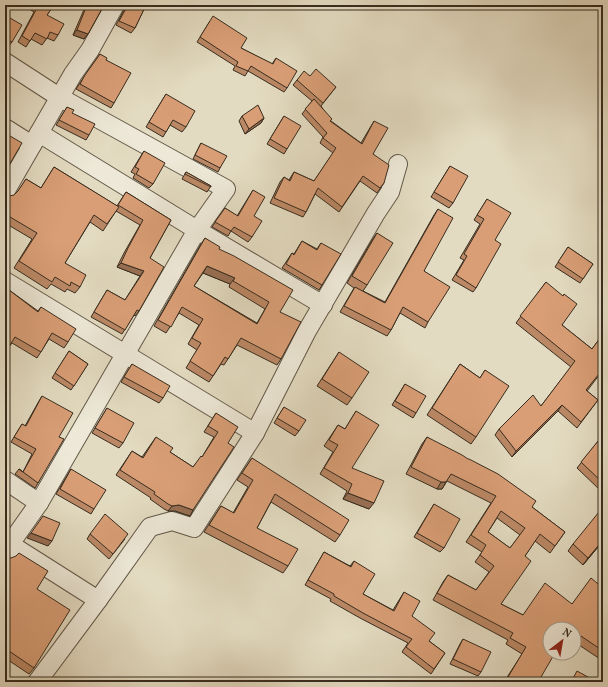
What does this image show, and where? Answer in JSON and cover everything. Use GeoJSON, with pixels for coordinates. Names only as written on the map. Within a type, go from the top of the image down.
{"type":"FeatureCollection","features":[{"type":"Feature","properties":{"kind":"street"},"geometry":{"type":"LineString","coordinates":[[5,192],[59,97],[90,50],[115,5]]}},
{"type":"Feature","properties":{"kind":"street"},"geometry":{"type":"LineString","coordinates":[[5,62],[59,97],[226,189],[197,230],[39,502],[7,546],[98,600]]}},
{"type":"Feature","properties":{"kind":"street"},"geometry":{"type":"LineString","coordinates":[[5,128],[35,139],[197,230],[323,305]]}},
{"type":"Feature","properties":{"kind":"street"},"geometry":{"type":"LineString","coordinates":[[37,682],[150,527],[172,521],[194,528],[255,433],[307,331],[372,219],[390,192],[398,164]]}},
{"type":"Feature","properties":{"kind":"street"},"geometry":{"type":"LineString","coordinates":[[5,281],[255,433]]}},
{"type":"Feature","properties":{"kind":"street"},"geometry":{"type":"LineString","coordinates":[[5,480],[39,502]]}},
{"type":"Feature","properties":{"kind":"building"},"geometry":{"type":"Polygon","coordinates":[[[36,5],[54,5],[47,15],[64,24],[58,35],[50,32],[47,39],[35,33],[30,41],[22,36],[38,6],[36,5]]]}},
{"type":"Feature","properties":{"kind":"building"},"geometry":{"type":"Polygon","coordinates":[[[87,5],[104,5],[88,34],[77,30],[87,5]]]}},
{"type":"Feature","properties":{"kind":"building"},"geometry":{"type":"Polygon","coordinates":[[[128,5],[146,5],[135,28],[119,21],[128,5]]]}},
{"type":"Feature","properties":{"kind":"building"},"geometry":{"type":"Polygon","coordinates":[[[5,15],[22,25],[12,42],[10,41],[8,46],[5,47],[5,15]]]}},
{"type":"Feature","properties":{"kind":"building"},"geometry":{"type":"Polygon","coordinates":[[[213,16],[247,38],[241,48],[273,64],[276,58],[297,71],[287,88],[251,66],[248,71],[236,66],[238,62],[200,37],[213,16]]]}},
{"type":"Feature","properties":{"kind":"building"},"geometry":{"type":"Polygon","coordinates":[[[100,54],[107,58],[106,60],[131,73],[114,103],[80,84],[100,54]]]}},
{"type":"Feature","properties":{"kind":"building"},"geometry":{"type":"Polygon","coordinates":[[[316,69],[336,87],[323,103],[297,80],[304,71],[310,76],[316,69]]]}},
{"type":"Feature","properties":{"kind":"building"},"geometry":{"type":"Polygon","coordinates":[[[166,94],[195,111],[186,127],[173,120],[166,132],[149,122],[166,94]]]}},
{"type":"Feature","properties":{"kind":"building"},"geometry":{"type":"Polygon","coordinates":[[[314,99],[332,119],[330,121],[362,144],[374,121],[388,128],[373,154],[389,165],[384,183],[380,188],[363,176],[342,207],[318,188],[306,212],[274,198],[284,177],[290,181],[294,172],[314,181],[336,148],[323,138],[327,133],[305,109],[314,99]]]}},
{"type":"Feature","properties":{"kind":"building"},"geometry":{"type":"Polygon","coordinates":[[[258,105],[264,118],[249,129],[242,116],[258,105]]]}},
{"type":"Feature","properties":{"kind":"building"},"geometry":{"type":"Polygon","coordinates":[[[67,107],[74,110],[72,113],[95,124],[89,135],[59,120],[67,107]]]}},
{"type":"Feature","properties":{"kind":"building"},"geometry":{"type":"Polygon","coordinates":[[[284,116],[301,126],[287,149],[270,139],[284,116]]]}},
{"type":"Feature","properties":{"kind":"building"},"geometry":{"type":"Polygon","coordinates":[[[5,133],[22,143],[5,172],[5,133]]]}},
{"type":"Feature","properties":{"kind":"building"},"geometry":{"type":"Polygon","coordinates":[[[201,143],[227,156],[220,168],[195,155],[201,143]]]}},
{"type":"Feature","properties":{"kind":"building"},"geometry":{"type":"Polygon","coordinates":[[[144,151],[165,163],[153,184],[136,174],[139,169],[135,167],[144,151]]]}},
{"type":"Feature","properties":{"kind":"building"},"geometry":{"type":"Polygon","coordinates":[[[450,166],[468,176],[453,203],[434,192],[450,166]]]}},
{"type":"Feature","properties":{"kind":"building"},"geometry":{"type":"Polygon","coordinates":[[[54,167],[119,207],[107,224],[94,215],[65,263],[86,275],[80,287],[71,282],[70,286],[55,277],[52,282],[19,261],[37,233],[5,214],[5,202],[9,196],[14,195],[18,191],[26,179],[41,188],[54,167]]]}},
{"type":"Feature","properties":{"kind":"building"},"geometry":{"type":"Polygon","coordinates":[[[186,172],[211,186],[211,187],[185,174],[186,172]]]}},
{"type":"Feature","properties":{"kind":"building"},"geometry":{"type":"Polygon","coordinates":[[[253,190],[265,197],[254,216],[262,221],[252,237],[234,227],[231,231],[215,222],[225,208],[238,216],[253,190]]]}},
{"type":"Feature","properties":{"kind":"building"},"geometry":{"type":"Polygon","coordinates":[[[126,192],[171,220],[150,258],[164,267],[139,311],[137,310],[125,330],[94,312],[107,290],[125,300],[144,271],[121,263],[143,220],[118,205],[126,192]]]}},
{"type":"Feature","properties":{"kind":"building"},"geometry":{"type":"Polygon","coordinates":[[[487,199],[511,213],[495,240],[501,244],[476,288],[456,275],[467,256],[464,254],[484,219],[477,215],[487,199]]]}},
{"type":"Feature","properties":{"kind":"building"},"geometry":{"type":"Polygon","coordinates":[[[438,209],[453,218],[424,271],[450,287],[428,322],[403,307],[391,330],[344,306],[355,287],[385,303],[438,209]]]}},
{"type":"Feature","properties":{"kind":"building"},"geometry":{"type":"Polygon","coordinates":[[[377,233],[393,243],[367,285],[352,276],[377,233]]]}},
{"type":"Feature","properties":{"kind":"building"},"geometry":{"type":"Polygon","coordinates":[[[205,238],[220,247],[219,249],[293,290],[280,312],[301,322],[281,359],[241,338],[228,359],[225,357],[213,376],[190,361],[201,343],[192,338],[203,319],[182,307],[171,327],[158,320],[205,238]],[[207,266],[194,286],[257,324],[269,302],[233,281],[235,278],[207,266]]]}},
{"type":"Feature","properties":{"kind":"building"},"geometry":{"type":"Polygon","coordinates":[[[302,241],[317,250],[321,243],[341,254],[322,285],[286,264],[292,253],[294,255],[302,241]]]}},
{"type":"Feature","properties":{"kind":"building"},"geometry":{"type":"Polygon","coordinates":[[[568,247],[593,264],[583,279],[558,262],[568,247]]]}},
{"type":"Feature","properties":{"kind":"building"},"geometry":{"type":"Polygon","coordinates":[[[546,282],[563,296],[564,294],[577,304],[562,325],[592,349],[603,334],[603,369],[586,390],[598,400],[581,422],[562,405],[516,451],[499,429],[533,395],[541,406],[575,361],[520,316],[546,282]]]}},
{"type":"Feature","properties":{"kind":"building"},"geometry":{"type":"Polygon","coordinates":[[[5,287],[38,312],[41,307],[76,329],[68,342],[52,333],[41,352],[15,337],[10,345],[5,342],[5,287]]]}},
{"type":"Feature","properties":{"kind":"building"},"geometry":{"type":"Polygon","coordinates":[[[69,351],[88,364],[74,386],[55,373],[69,351]]]}},
{"type":"Feature","properties":{"kind":"building"},"geometry":{"type":"Polygon","coordinates":[[[339,352],[369,372],[352,398],[322,379],[339,352]]]}},
{"type":"Feature","properties":{"kind":"building"},"geometry":{"type":"Polygon","coordinates":[[[132,364],[170,386],[163,398],[124,377],[132,364]]]}},
{"type":"Feature","properties":{"kind":"building"},"geometry":{"type":"Polygon","coordinates":[[[460,364],[480,378],[485,370],[509,386],[476,437],[432,408],[460,364]]]}},
{"type":"Feature","properties":{"kind":"building"},"geometry":{"type":"Polygon","coordinates":[[[405,384],[426,396],[416,413],[395,401],[405,384]]]}},
{"type":"Feature","properties":{"kind":"building"},"geometry":{"type":"Polygon","coordinates":[[[42,396],[73,413],[59,437],[64,439],[38,483],[23,472],[36,449],[14,437],[22,424],[26,426],[42,396]]]}},
{"type":"Feature","properties":{"kind":"building"},"geometry":{"type":"Polygon","coordinates":[[[284,407],[306,420],[299,431],[277,418],[284,407]]]}},
{"type":"Feature","properties":{"kind":"building"},"geometry":{"type":"Polygon","coordinates":[[[107,408],[134,423],[123,443],[95,428],[107,408]]]}},
{"type":"Feature","properties":{"kind":"building"},"geometry":{"type":"Polygon","coordinates":[[[356,411],[379,425],[352,468],[384,481],[374,503],[348,493],[352,484],[324,468],[338,445],[329,440],[338,425],[345,429],[356,411]]]}},
{"type":"Feature","properties":{"kind":"building"},"geometry":{"type":"Polygon","coordinates":[[[216,413],[238,427],[228,443],[234,447],[193,510],[179,505],[172,506],[168,504],[154,494],[155,492],[120,470],[132,451],[143,458],[156,437],[173,448],[170,452],[193,467],[201,456],[202,457],[218,432],[208,426],[216,413]]]}},
{"type":"Feature","properties":{"kind":"building"},"geometry":{"type":"Polygon","coordinates":[[[603,435],[603,483],[581,462],[603,435]]]}},
{"type":"Feature","properties":{"kind":"building"},"geometry":{"type":"Polygon","coordinates":[[[427,437],[498,474],[536,501],[532,507],[565,532],[555,546],[540,534],[525,556],[531,561],[501,604],[523,615],[545,583],[572,604],[591,578],[603,588],[603,651],[582,637],[582,621],[542,621],[542,661],[550,661],[541,677],[547,680],[546,682],[505,682],[526,647],[510,638],[513,633],[437,593],[448,575],[476,590],[494,566],[480,555],[486,545],[471,535],[496,496],[451,474],[446,482],[441,482],[411,467],[427,437]],[[501,511],[488,532],[510,548],[525,528],[501,511]]]}},
{"type":"Feature","properties":{"kind":"building"},"geometry":{"type":"Polygon","coordinates":[[[252,458],[349,520],[340,535],[275,494],[257,528],[298,549],[288,566],[209,525],[221,506],[234,513],[253,480],[242,473],[252,458]]]}},
{"type":"Feature","properties":{"kind":"building"},"geometry":{"type":"Polygon","coordinates":[[[71,469],[106,490],[94,509],[60,489],[71,469]]]}},
{"type":"Feature","properties":{"kind":"building"},"geometry":{"type":"Polygon","coordinates":[[[434,504],[460,519],[444,548],[417,533],[434,504]]]}},
{"type":"Feature","properties":{"kind":"building"},"geometry":{"type":"Polygon","coordinates":[[[603,507],[603,540],[588,558],[573,544],[603,507]]]}},
{"type":"Feature","properties":{"kind":"building"},"geometry":{"type":"Polygon","coordinates":[[[105,514],[128,534],[113,554],[90,534],[105,514]]]}},
{"type":"Feature","properties":{"kind":"building"},"geometry":{"type":"Polygon","coordinates":[[[43,516],[60,523],[52,541],[31,533],[43,516]]]}},
{"type":"Feature","properties":{"kind":"building"},"geometry":{"type":"Polygon","coordinates":[[[324,552],[351,567],[354,561],[375,574],[363,594],[394,611],[404,592],[420,601],[412,616],[435,633],[429,641],[445,653],[434,669],[406,647],[412,639],[363,613],[334,596],[334,594],[308,580],[324,552]]]}},
{"type":"Feature","properties":{"kind":"building"},"geometry":{"type":"Polygon","coordinates":[[[19,553],[48,571],[37,589],[70,610],[34,668],[9,651],[7,653],[5,652],[5,570],[7,566],[5,565],[5,557],[11,558],[19,553]]]}},
{"type":"Feature","properties":{"kind":"building"},"geometry":{"type":"Polygon","coordinates":[[[463,639],[491,652],[481,672],[453,659],[463,639]]]}},
{"type":"Feature","properties":{"kind":"building"},"geometry":{"type":"Polygon","coordinates":[[[577,671],[597,682],[571,682],[577,671]]]}}]}
